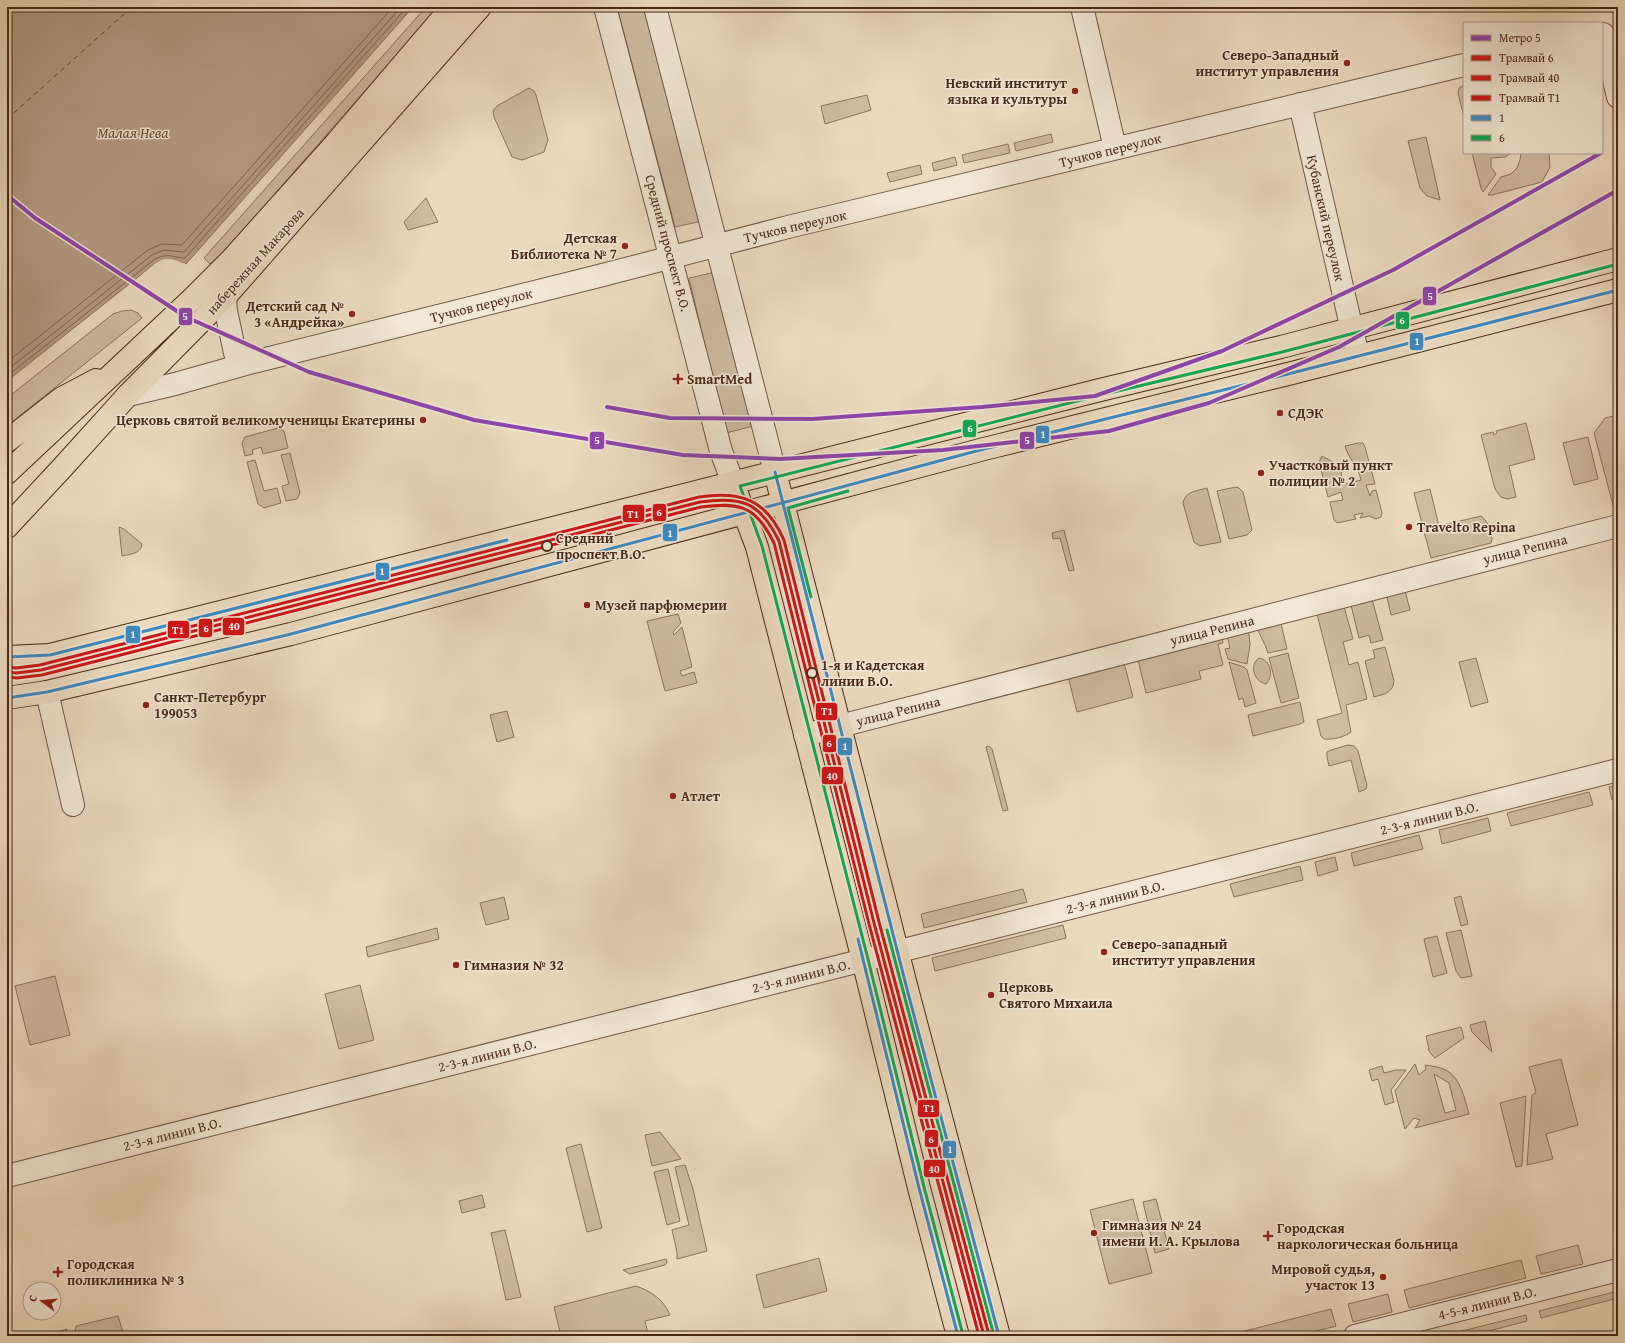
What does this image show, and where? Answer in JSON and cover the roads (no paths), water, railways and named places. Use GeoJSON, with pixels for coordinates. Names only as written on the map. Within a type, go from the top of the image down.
{"type":"FeatureCollection","features":[{"type":"Feature","properties":{"kind":"main road","name":"набережная Макарова"},"geometry":{"type":"LineString","coordinates":[[7,473],[232,259],[336,143],[452,7]]}},
{"type":"Feature","properties":{"kind":"main road","name":"набережная Макарова"},"geometry":{"type":"LineString","coordinates":[[7,527],[128,395],[225,297],[480,7]]}},
{"type":"Feature","properties":{"kind":"main road"},"geometry":{"type":"LineString","coordinates":[[7,657],[50,655],[1352,328],[1618,259]]}},
{"type":"Feature","properties":{"kind":"main road"},"geometry":{"type":"LineString","coordinates":[[7,698],[47,692],[291,634],[984,449],[1618,290]]}},
{"type":"Feature","properties":{"kind":"main road"},"geometry":{"type":"LineString","coordinates":[[7,441],[62,398],[118,369]]}},
{"type":"Feature","properties":{"kind":"main road"},"geometry":{"type":"LineString","coordinates":[[775,472],[839,726],[999,1336]]}},
{"type":"Feature","properties":{"kind":"main road","name":"Средний проспект В.О."},"geometry":{"type":"LineString","coordinates":[[733,483],[757,547],[864,960],[918,1181],[958,1336]]}},
{"type":"Feature","properties":{"kind":"street","name":"Средний проспект В.О."},"geometry":{"type":"LineString","coordinates":[[605,7],[721,451],[733,483]]}},
{"type":"Feature","properties":{"kind":"street"},"geometry":{"type":"LineString","coordinates":[[655,7],[775,472]]}},
{"type":"Feature","properties":{"kind":"street"},"geometry":{"type":"LineString","coordinates":[[1082,7],[1115,148]]}},
{"type":"Feature","properties":{"kind":"street"},"geometry":{"type":"LineString","coordinates":[[1603,34],[1618,96]]}},
{"type":"Feature","properties":{"kind":"street","name":"Тучков переулок"},"geometry":{"type":"LineString","coordinates":[[128,395],[175,384],[253,362],[671,258],[717,245],[1463,65]]}},
{"type":"Feature","properties":{"kind":"street","name":"Кубанский переулок"},"geometry":{"type":"LineString","coordinates":[[1300,104],[1358,356]]}},
{"type":"Feature","properties":{"kind":"street"},"geometry":{"type":"LineString","coordinates":[[225,297],[226,311],[235,353],[253,362]]}},
{"type":"Feature","properties":{"kind":"street","name":"улица Репина"},"geometry":{"type":"LineString","coordinates":[[805,735],[1618,526]]}},
{"type":"Feature","properties":{"kind":"street"},"geometry":{"type":"LineString","coordinates":[[47,692],[73,806]]}},
{"type":"Feature","properties":{"kind":"street","name":"2-3-я линии В.О."},"geometry":{"type":"LineString","coordinates":[[7,1176],[1618,770]]}},
{"type":"Feature","properties":{"kind":"street","name":"4-5-я линии В.О."},"geometry":{"type":"LineString","coordinates":[[1355,1336],[1618,1270]]}},
{"type":"Feature","properties":{"kind":"water","name":"Малая Нева"},"geometry":{"type":"Polygon","coordinates":[[[7,7],[413,7],[186,264],[172,259],[157,262],[7,381],[7,7]]]}},
{"type":"Feature","properties":{"kind":"metro line","name":"5"},"geometry":{"type":"LineString","coordinates":[[607,407],[670,418],[812,419],[982,407],[1095,396],[1222,351],[1393,270],[1599,154]]}},
{"type":"Feature","properties":{"kind":"metro line","name":"5"},"geometry":{"type":"LineString","coordinates":[[7,195],[35,218],[186,317],[309,372],[474,420],[683,455],[780,459],[943,450],[1109,431],[1209,403],[1339,347],[1618,190]]}},
{"type":"Feature","properties":{"kind":"tram line","name":"Т1"},"geometry":{"type":"LineString","coordinates":[[8,667],[16,668],[40,665],[699,497],[714,495],[740,497],[760,507],[769,515],[777,526],[784,540],[879,922],[989,1335]]}},
{"type":"Feature","properties":{"kind":"tram line","name":"6"},"geometry":{"type":"LineString","coordinates":[[7,672],[16,673],[41,670],[700,502],[715,500],[738,501],[757,510],[765,518],[779,541],[874,923],[984,1336]]}},
{"type":"Feature","properties":{"kind":"tram line","name":"40"},"geometry":{"type":"LineString","coordinates":[[7,677],[17,678],[42,675],[701,507],[726,505],[736,506],[753,514],[760,521],[774,543],[869,924],[979,1336]]}},
{"type":"Feature","properties":{"kind":"place","name":"Северо-Западный институт управления"},"geometry":{"type":"Point","coordinates":[1347,63]}},
{"type":"Feature","properties":{"kind":"place","name":"Невский институт языка и культуры"},"geometry":{"type":"Point","coordinates":[1075,91]}},
{"type":"Feature","properties":{"kind":"place","name":"Детская Библиотека № 7"},"geometry":{"type":"Point","coordinates":[625,246]}},
{"type":"Feature","properties":{"kind":"place","name":"Детский сад № 3 «Андрейка»"},"geometry":{"type":"Point","coordinates":[352,314]}},
{"type":"Feature","properties":{"kind":"place","name":"SmartMed"},"geometry":{"type":"Point","coordinates":[678,379]}},
{"type":"Feature","properties":{"kind":"place","name":"СДЭК"},"geometry":{"type":"Point","coordinates":[1280,413]}},
{"type":"Feature","properties":{"kind":"place","name":"Церковь святой великомученицы Екатерины"},"geometry":{"type":"Point","coordinates":[423,420]}},
{"type":"Feature","properties":{"kind":"place","name":"Участковый пункт полиции № 2"},"geometry":{"type":"Point","coordinates":[1261,473]}},
{"type":"Feature","properties":{"kind":"place","name":"Travelto Repina"},"geometry":{"type":"Point","coordinates":[1409,527]}},
{"type":"Feature","properties":{"kind":"place","name":"Средний проспект В.О."},"geometry":{"type":"Point","coordinates":[547,546]}},
{"type":"Feature","properties":{"kind":"place","name":"Музей парфюмерии"},"geometry":{"type":"Point","coordinates":[587,605]}},
{"type":"Feature","properties":{"kind":"place","name":"1-я и Кадетская линии В.О."},"geometry":{"type":"Point","coordinates":[812,673]}},
{"type":"Feature","properties":{"kind":"place","name":"Санкт-Петербург 199053"},"geometry":{"type":"Point","coordinates":[146,705]}},
{"type":"Feature","properties":{"kind":"place","name":"Атлет"},"geometry":{"type":"Point","coordinates":[673,796]}},
{"type":"Feature","properties":{"kind":"place","name":"Северо-западный институт управления"},"geometry":{"type":"Point","coordinates":[1104,952]}},
{"type":"Feature","properties":{"kind":"place","name":"Гимназия № 32"},"geometry":{"type":"Point","coordinates":[456,965]}},
{"type":"Feature","properties":{"kind":"place","name":"Церковь Святого Михаила"},"geometry":{"type":"Point","coordinates":[991,995]}},
{"type":"Feature","properties":{"kind":"place","name":"Гимназия № 24 имени И. А. Крылова"},"geometry":{"type":"Point","coordinates":[1094,1233]}},
{"type":"Feature","properties":{"kind":"place","name":"Городская наркологическая больница"},"geometry":{"type":"Point","coordinates":[1268,1236]}},
{"type":"Feature","properties":{"kind":"place","name":"Городская поликлиника № 3"},"geometry":{"type":"Point","coordinates":[58,1272]}},
{"type":"Feature","properties":{"kind":"place","name":"Мировой судья, участок 13"},"geometry":{"type":"Point","coordinates":[1383,1277]}}]}
